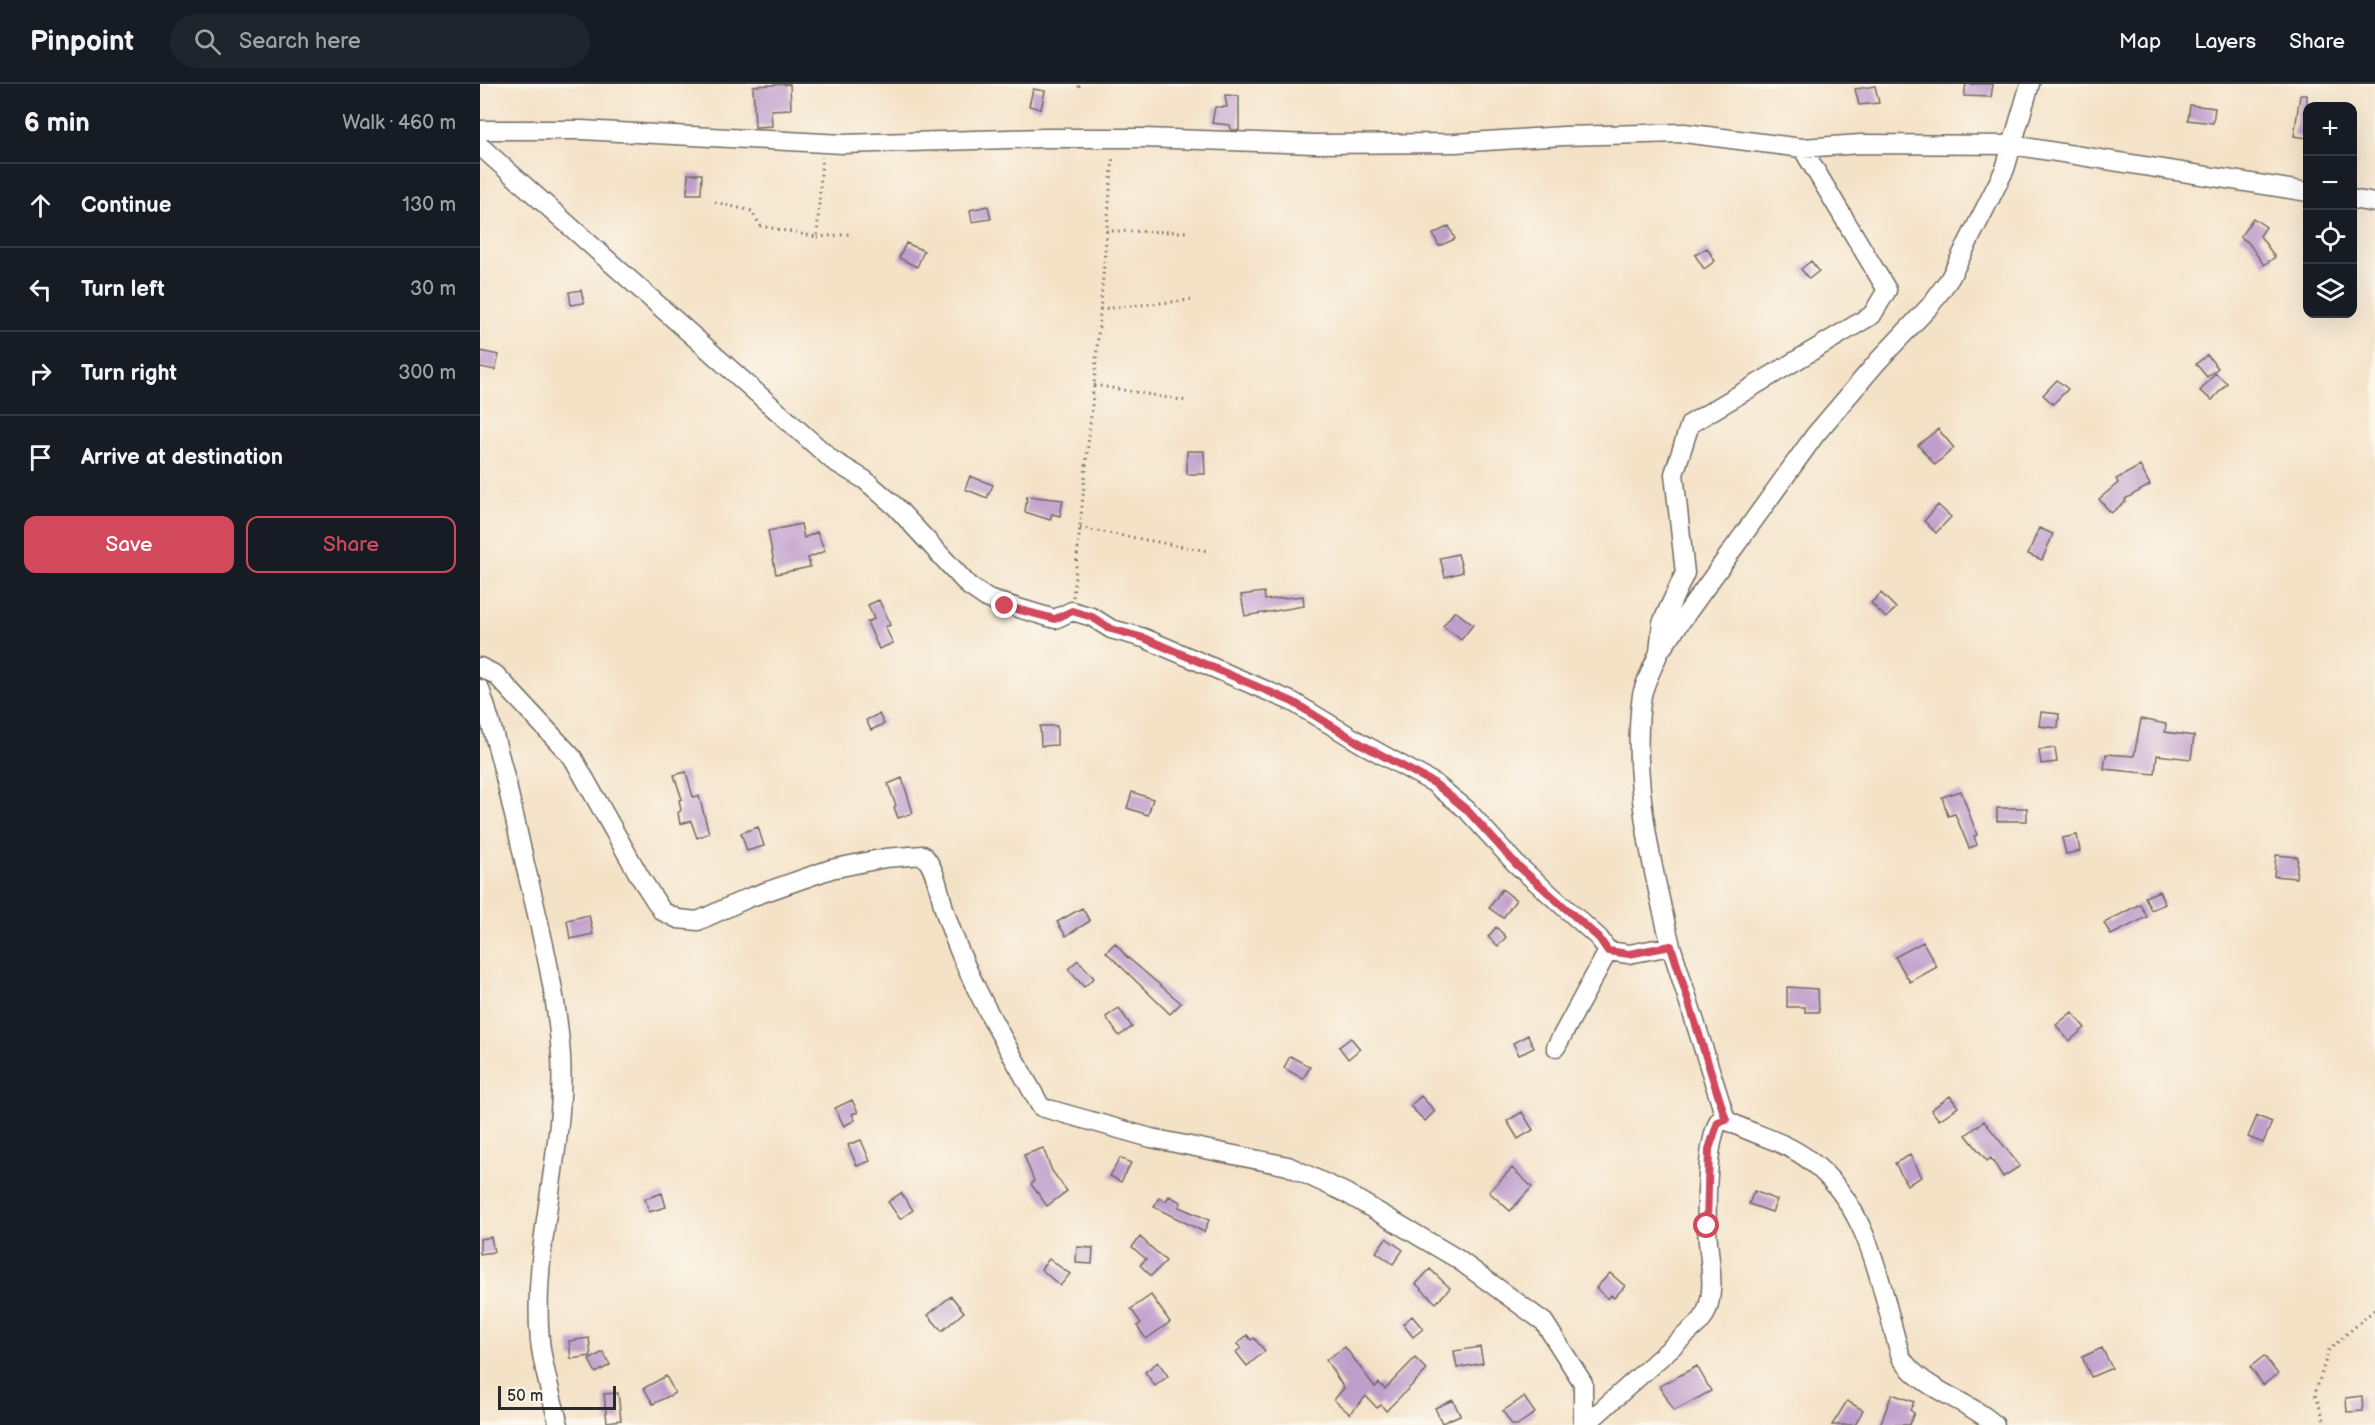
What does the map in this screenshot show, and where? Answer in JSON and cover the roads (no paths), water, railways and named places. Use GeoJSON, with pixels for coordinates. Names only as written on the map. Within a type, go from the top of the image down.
{"type":"FeatureCollection","features":[{"type":"Feature","properties":{"kind":"street"},"geometry":{"type":"LineString","coordinates":[[1726,1120],[1671,946],[1647,842],[1640,746],[1642,693],[1659,652],[1815,435],[1878,361],[1930,306],[1950,278],[2005,169],[2030,84]]}},
{"type":"Feature","properties":{"kind":"street"},"geometry":{"type":"LineString","coordinates":[[480,130],[581,130],[822,144],[1114,138],[1314,144],[1443,143],[1684,133],[1802,148],[1861,144],[2012,145],[2303,191]]}},
{"type":"Feature","properties":{"kind":"street"},"geometry":{"type":"LineString","coordinates":[[480,146],[832,460],[865,480],[896,507],[969,586],[988,599],[1055,619],[1072,611],[1092,617],[1111,629],[1144,638],[1293,702],[1361,744],[1434,783],[1467,810],[1516,864],[1599,938],[1608,951],[1636,954],[1671,946]]}},
{"type":"Feature","properties":{"kind":"street"},"geometry":{"type":"LineString","coordinates":[[1659,652],[1662,623],[1685,573],[1674,474],[1690,424],[1872,315],[1887,290],[1802,148]]}},
{"type":"Feature","properties":{"kind":"street"},"geometry":{"type":"LineString","coordinates":[[2357,200],[2375,203]]}},
{"type":"Feature","properties":{"kind":"street"},"geometry":{"type":"LineString","coordinates":[[480,666],[496,675],[573,758],[640,877],[662,911],[678,919],[698,921],[758,894],[831,869],[885,858],[923,855],[929,861],[954,940],[975,986],[1041,1107],[1151,1138],[1288,1166],[1366,1205],[1456,1258],[1544,1322],[1583,1383],[1584,1425]]}},
{"type":"Feature","properties":{"kind":"street"},"geometry":{"type":"LineString","coordinates":[[480,689],[508,788],[537,912],[555,1007],[561,1056],[559,1127],[541,1272],[539,1324],[540,1343],[559,1425]]}},
{"type":"Feature","properties":{"kind":"street"},"geometry":{"type":"LineString","coordinates":[[1556,1047],[1608,951]]}},
{"type":"Feature","properties":{"kind":"street"},"geometry":{"type":"LineString","coordinates":[[1584,1425],[1702,1320],[1706,1313],[1711,1286],[1707,1226],[1709,1149],[1718,1122],[1726,1120],[1746,1131],[1789,1147],[1831,1179],[1862,1228],[1901,1357],[1910,1372],[1963,1401],[1995,1425]]}}]}
